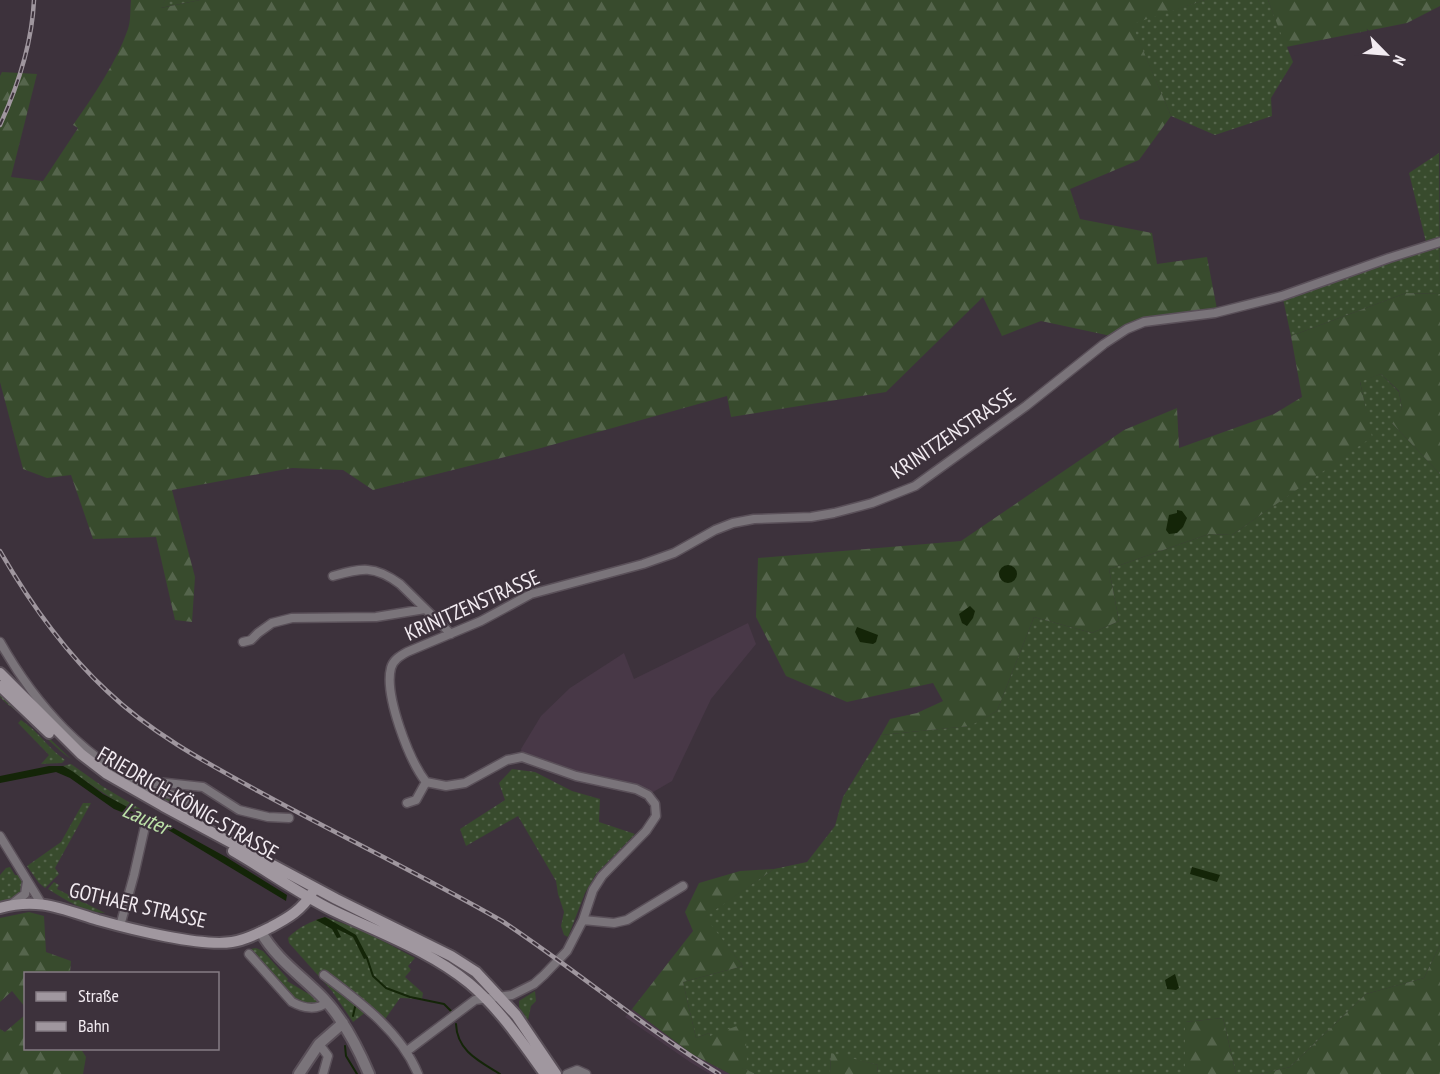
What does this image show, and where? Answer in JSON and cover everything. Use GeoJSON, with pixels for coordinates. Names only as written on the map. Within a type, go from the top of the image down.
{"type":"FeatureCollection","features":[{"type":"Feature","properties":{"kind":"main road","name":"FRIEDRICH-KÖNIG-STRASSE"},"geometry":{"type":"LineString","coordinates":[[0,673],[81,754],[123,783],[312,892]]}},
{"type":"Feature","properties":{"kind":"main road","name":"FRIEDRICH-KÖNIG-STRASSE"},"geometry":{"type":"LineString","coordinates":[[0,686],[71,754],[104,779],[178,822],[312,892]]}},
{"type":"Feature","properties":{"kind":"main road","name":"GOTHAER STRASSE"},"geometry":{"type":"LineString","coordinates":[[41,903],[120,926],[211,943],[231,942],[261,932],[296,913],[312,892]]}},
{"type":"Feature","properties":{"kind":"main road"},"geometry":{"type":"LineString","coordinates":[[312,892],[451,956],[476,972],[516,1015],[556,1074]]}},
{"type":"Feature","properties":{"kind":"main road"},"geometry":{"type":"LineString","coordinates":[[312,892],[331,909],[363,923],[457,973],[486,998],[545,1074]]}},
{"type":"Feature","properties":{"kind":"main road"},"geometry":{"type":"LineString","coordinates":[[0,908],[20,902],[41,903]]}},
{"type":"Feature","properties":{"kind":"street","name":"KRINITZENSTRASSE"},"geometry":{"type":"LineString","coordinates":[[426,782],[419,774],[397,721],[390,677],[391,666],[397,658],[407,652],[451,634],[531,594],[643,564],[674,553],[715,530],[733,523],[754,519],[811,517],[834,513],[872,503],[915,486],[1026,406],[1104,344],[1127,329],[1144,322],[1215,313],[1282,296],[1440,242]]}},
{"type":"Feature","properties":{"kind":"street"},"geometry":{"type":"LineString","coordinates":[[333,576],[357,570],[369,569],[379,572],[400,584],[451,634]]}},
{"type":"Feature","properties":{"kind":"street"},"geometry":{"type":"LineString","coordinates":[[243,642],[251,640],[272,623],[292,618],[376,617],[425,609]]}},
{"type":"Feature","properties":{"kind":"street"},"geometry":{"type":"LineString","coordinates":[[0,642],[30,691],[74,738],[112,768],[133,780],[154,790],[183,797],[189,806],[186,818]]}},
{"type":"Feature","properties":{"kind":"street"},"geometry":{"type":"LineString","coordinates":[[407,803],[416,800],[426,782],[446,786],[465,783],[507,760],[522,757],[576,776],[636,789],[648,795],[655,804],[656,816],[646,831],[602,876],[593,890],[583,920],[562,958],[544,975],[522,991],[472,1002],[407,1051]]}},
{"type":"Feature","properties":{"kind":"street"},"geometry":{"type":"LineString","coordinates":[[133,780],[203,787],[239,810],[268,818],[289,818]]}},
{"type":"Feature","properties":{"kind":"street"},"geometry":{"type":"LineString","coordinates":[[120,926],[146,822]]}},
{"type":"Feature","properties":{"kind":"street","name":"GOTHAER STRASSE"},"geometry":{"type":"LineString","coordinates":[[0,836],[41,903]]}},
{"type":"Feature","properties":{"kind":"street"},"geometry":{"type":"LineString","coordinates":[[12,904],[25,894],[27,882]]}},
{"type":"Feature","properties":{"kind":"street"},"geometry":{"type":"LineString","coordinates":[[583,920],[614,924],[627,920],[683,886]]}},
{"type":"Feature","properties":{"kind":"street"},"geometry":{"type":"LineString","coordinates":[[261,932],[279,956],[327,1002],[343,1023],[369,1074]]}},
{"type":"Feature","properties":{"kind":"street"},"geometry":{"type":"LineString","coordinates":[[249,954],[298,1006],[320,1007],[327,1002]]}},
{"type":"Feature","properties":{"kind":"street"},"geometry":{"type":"LineString","coordinates":[[324,975],[362,1004],[407,1051],[418,1074]]}},
{"type":"Feature","properties":{"kind":"street"},"geometry":{"type":"LineString","coordinates":[[299,1074],[319,1044],[343,1023]]}},
{"type":"Feature","properties":{"kind":"street"},"geometry":{"type":"LineString","coordinates":[[319,1044],[327,1056],[323,1074]]}},
{"type":"Feature","properties":{"kind":"street"},"geometry":{"type":"LineString","coordinates":[[567,1074],[577,1070],[586,1074]]}},
{"type":"Feature","properties":{"kind":"shaded area"},"geometry":{"type":"Polygon","coordinates":[[[1177,510],[1182,511],[1187,518],[1177,533],[1169,534],[1166,530],[1169,515],[1177,513],[1177,510]]]}},
{"type":"Feature","properties":{"kind":"shaded area"},"geometry":{"type":"Polygon","coordinates":[[[1008,565],[1014,568],[1017,574],[1014,580],[1008,583],[1002,580],[999,574],[1002,568],[1008,565]]]}},
{"type":"Feature","properties":{"kind":"shaded area"},"geometry":{"type":"Polygon","coordinates":[[[970,606],[975,611],[967,626],[962,623],[959,614],[970,606]]]}},
{"type":"Feature","properties":{"kind":"shaded area"},"geometry":{"type":"Polygon","coordinates":[[[748,623],[756,644],[711,699],[672,781],[648,795],[522,757],[521,749],[541,716],[570,688],[624,653],[634,679],[748,623]]]}},
{"type":"Feature","properties":{"kind":"shaded area"},"geometry":{"type":"Polygon","coordinates":[[[857,627],[878,635],[876,642],[873,644],[860,642],[855,632],[857,627]]]}},
{"type":"Feature","properties":{"kind":"shaded area"},"geometry":{"type":"Polygon","coordinates":[[[49,766],[63,766],[72,771],[103,794],[131,809],[129,815],[114,809],[70,778],[56,772],[0,783],[0,776],[49,766]]]}},
{"type":"Feature","properties":{"kind":"shaded area"},"geometry":{"type":"Polygon","coordinates":[[[148,814],[226,857],[287,895],[286,901],[148,820],[148,814]]]}},
{"type":"Feature","properties":{"kind":"shaded area"},"geometry":{"type":"Polygon","coordinates":[[[1192,867],[1220,875],[1217,882],[1190,874],[1192,867]]]}},
{"type":"Feature","properties":{"kind":"shaded area"},"geometry":{"type":"Polygon","coordinates":[[[325,917],[356,935],[368,958],[364,959],[353,937],[337,929],[341,937],[337,938],[332,929],[316,920],[325,917]]]}},
{"type":"Feature","properties":{"kind":"shaded area"},"geometry":{"type":"Polygon","coordinates":[[[1175,974],[1179,988],[1167,989],[1165,980],[1175,974]]]}},
{"type":"Feature","properties":{"kind":"shaded area"},"geometry":{"type":"Polygon","coordinates":[[[632,1009],[692,1054],[730,1074],[710,1074],[690,1062],[625,1017],[632,1009]]]}},
{"type":"Feature","properties":{"kind":"green space"},"geometry":{"type":"Polygon","coordinates":[[[131,0],[165,0],[161,8],[200,0],[1205,0],[1132,24],[1171,116],[1139,160],[1070,189],[1080,219],[1152,233],[1157,264],[1207,257],[1217,309],[1178,316],[1111,336],[1041,321],[1002,336],[983,297],[886,392],[731,417],[727,396],[541,448],[373,490],[343,470],[292,468],[172,490],[195,577],[192,622],[175,620],[156,537],[93,539],[71,475],[47,478],[23,469],[0,382],[0,76],[2,72],[37,74],[11,177],[43,181],[78,128],[73,125],[111,66],[123,42],[129,26],[131,0]]]}},
{"type":"Feature","properties":{"kind":"green space"},"geometry":{"type":"Polygon","coordinates":[[[165,0],[200,0],[160,8],[165,0]]]}},
{"type":"Feature","properties":{"kind":"green space"},"geometry":{"type":"Polygon","coordinates":[[[1205,0],[1268,0],[1293,62],[1271,98],[1272,116],[1215,135],[1171,116],[1131,23],[1205,0]]]}},
{"type":"Feature","properties":{"kind":"green space"},"geometry":{"type":"Polygon","coordinates":[[[1268,0],[1440,0],[1440,6],[1407,23],[1286,47],[1268,0]]]}},
{"type":"Feature","properties":{"kind":"green space"},"geometry":{"type":"Polygon","coordinates":[[[1439,153],[1440,294],[1406,293],[1291,336],[1283,299],[1421,252],[1426,242],[1409,173],[1439,153]]]}},
{"type":"Feature","properties":{"kind":"green space"},"geometry":{"type":"Polygon","coordinates":[[[1406,293],[1440,294],[1440,474],[1391,422],[1402,409],[1399,391],[1381,374],[1360,382],[1372,437],[1232,535],[1209,534],[1109,569],[1119,621],[1092,633],[1034,617],[997,711],[970,726],[881,735],[890,719],[917,713],[943,701],[933,683],[847,702],[786,676],[756,617],[758,558],[961,541],[1124,430],[1177,408],[1179,448],[1274,414],[1302,397],[1291,336],[1406,293]]]}},
{"type":"Feature","properties":{"kind":"green space"},"geometry":{"type":"Polygon","coordinates":[[[1381,374],[1399,392],[1402,409],[1392,423],[1440,474],[1440,945],[1424,978],[1366,994],[1290,1067],[1260,1074],[1236,1074],[1223,1018],[1185,1022],[1185,1074],[877,1074],[878,1065],[831,1054],[830,1074],[756,1074],[741,1068],[710,1037],[709,1033],[696,1038],[683,982],[743,966],[704,917],[774,869],[807,862],[835,826],[843,797],[881,735],[969,726],[997,711],[1034,617],[1092,633],[1119,621],[1109,569],[1209,534],[1232,535],[1371,437],[1360,381],[1381,374]]]}},
{"type":"Feature","properties":{"kind":"green space"},"geometry":{"type":"Polygon","coordinates":[[[0,691],[71,759],[54,746],[26,718],[3,701],[0,691]]]}},
{"type":"Feature","properties":{"kind":"green space"},"geometry":{"type":"Polygon","coordinates":[[[21,720],[65,760],[62,763],[41,764],[49,755],[18,723],[21,720]]]}},
{"type":"Feature","properties":{"kind":"green space"},"geometry":{"type":"Polygon","coordinates":[[[71,764],[142,810],[131,809],[117,802],[63,766],[71,764]]]}},
{"type":"Feature","properties":{"kind":"green space"},"geometry":{"type":"Polygon","coordinates":[[[512,769],[535,772],[572,791],[600,799],[599,822],[635,834],[596,874],[585,893],[568,937],[564,935],[561,926],[564,912],[556,881],[518,816],[466,846],[460,829],[505,800],[499,783],[512,769]]]}},
{"type":"Feature","properties":{"kind":"green space"},"geometry":{"type":"Polygon","coordinates":[[[151,793],[181,801],[183,808],[178,810],[151,793]]]}},
{"type":"Feature","properties":{"kind":"green space"},"geometry":{"type":"Polygon","coordinates":[[[83,803],[91,803],[55,868],[59,874],[45,888],[27,866],[61,842],[83,803]]]}},
{"type":"Feature","properties":{"kind":"green space"},"geometry":{"type":"Polygon","coordinates":[[[10,867],[23,882],[23,892],[15,898],[0,903],[0,875],[10,867]]]}},
{"type":"Feature","properties":{"kind":"green space"},"geometry":{"type":"Polygon","coordinates":[[[774,869],[705,917],[743,966],[683,982],[696,1038],[709,1033],[710,1036],[745,1023],[747,1060],[742,1068],[756,1074],[730,1074],[692,1054],[632,1009],[693,931],[685,912],[699,883],[740,871],[774,869]]]}},
{"type":"Feature","properties":{"kind":"green space"},"geometry":{"type":"Polygon","coordinates":[[[54,882],[59,885],[57,889],[105,913],[82,908],[48,889],[54,882]]]}},
{"type":"Feature","properties":{"kind":"green space"},"geometry":{"type":"Polygon","coordinates":[[[29,912],[44,916],[46,952],[71,961],[70,972],[24,972],[24,1006],[12,991],[0,1002],[0,918],[29,912]]]}},
{"type":"Feature","properties":{"kind":"green space"},"geometry":{"type":"Polygon","coordinates":[[[325,917],[362,930],[415,958],[408,966],[411,970],[405,977],[423,993],[422,999],[400,998],[383,1022],[370,1009],[353,1022],[332,991],[289,943],[288,938],[296,931],[325,917]]]}},
{"type":"Feature","properties":{"kind":"green space"},"geometry":{"type":"Polygon","coordinates":[[[1440,945],[1440,1074],[1260,1074],[1290,1067],[1366,994],[1424,978],[1440,945]]]}},
{"type":"Feature","properties":{"kind":"green space"},"geometry":{"type":"Polygon","coordinates":[[[256,948],[263,951],[288,979],[287,981],[312,996],[318,1002],[316,1005],[306,1004],[289,997],[291,993],[269,969],[265,971],[250,954],[250,949],[256,948]]]}},
{"type":"Feature","properties":{"kind":"green space"},"geometry":{"type":"Polygon","coordinates":[[[535,991],[536,1001],[531,1006],[528,1020],[519,1007],[519,1001],[535,991]]]}},
{"type":"Feature","properties":{"kind":"green space"},"geometry":{"type":"Polygon","coordinates":[[[24,1016],[24,1050],[82,1050],[86,1057],[83,1074],[0,1074],[0,1029],[5,1032],[24,1016]]]}},
{"type":"Feature","properties":{"kind":"green space"},"geometry":{"type":"Polygon","coordinates":[[[1223,1018],[1236,1074],[1185,1074],[1185,1022],[1223,1018]]]}},
{"type":"Feature","properties":{"kind":"green space"},"geometry":{"type":"Polygon","coordinates":[[[831,1053],[878,1065],[877,1074],[830,1074],[831,1053]]]}},
{"type":"Feature","properties":{"kind":"waterway","name":"Lauter"},"geometry":{"type":"LineString","coordinates":[[129,811],[149,816]]}},
{"type":"Feature","properties":{"kind":"waterway"},"geometry":{"type":"LineString","coordinates":[[367,958],[373,976],[386,988],[410,997],[444,1004],[451,1011]]}},
{"type":"Feature","properties":{"kind":"waterway","name":"Lauter"},"geometry":{"type":"LineString","coordinates":[[353,1016],[355,1007]]}},
{"type":"Feature","properties":{"kind":"waterway"},"geometry":{"type":"LineString","coordinates":[[456,1024],[460,1041],[470,1054],[500,1074]]}},
{"type":"Feature","properties":{"kind":"waterway","name":"Lauter"},"geometry":{"type":"LineString","coordinates":[[345,1046],[346,1056],[357,1074]]}},
{"type":"Feature","properties":{"kind":"railway"},"geometry":{"type":"LineString","coordinates":[[0,125],[23,64],[34,0]]}},
{"type":"Feature","properties":{"kind":"railway"},"geometry":{"type":"LineString","coordinates":[[0,551],[35,607],[76,659],[107,691],[142,720],[179,746],[218,769],[502,921],[663,1037],[719,1074]]}}]}
